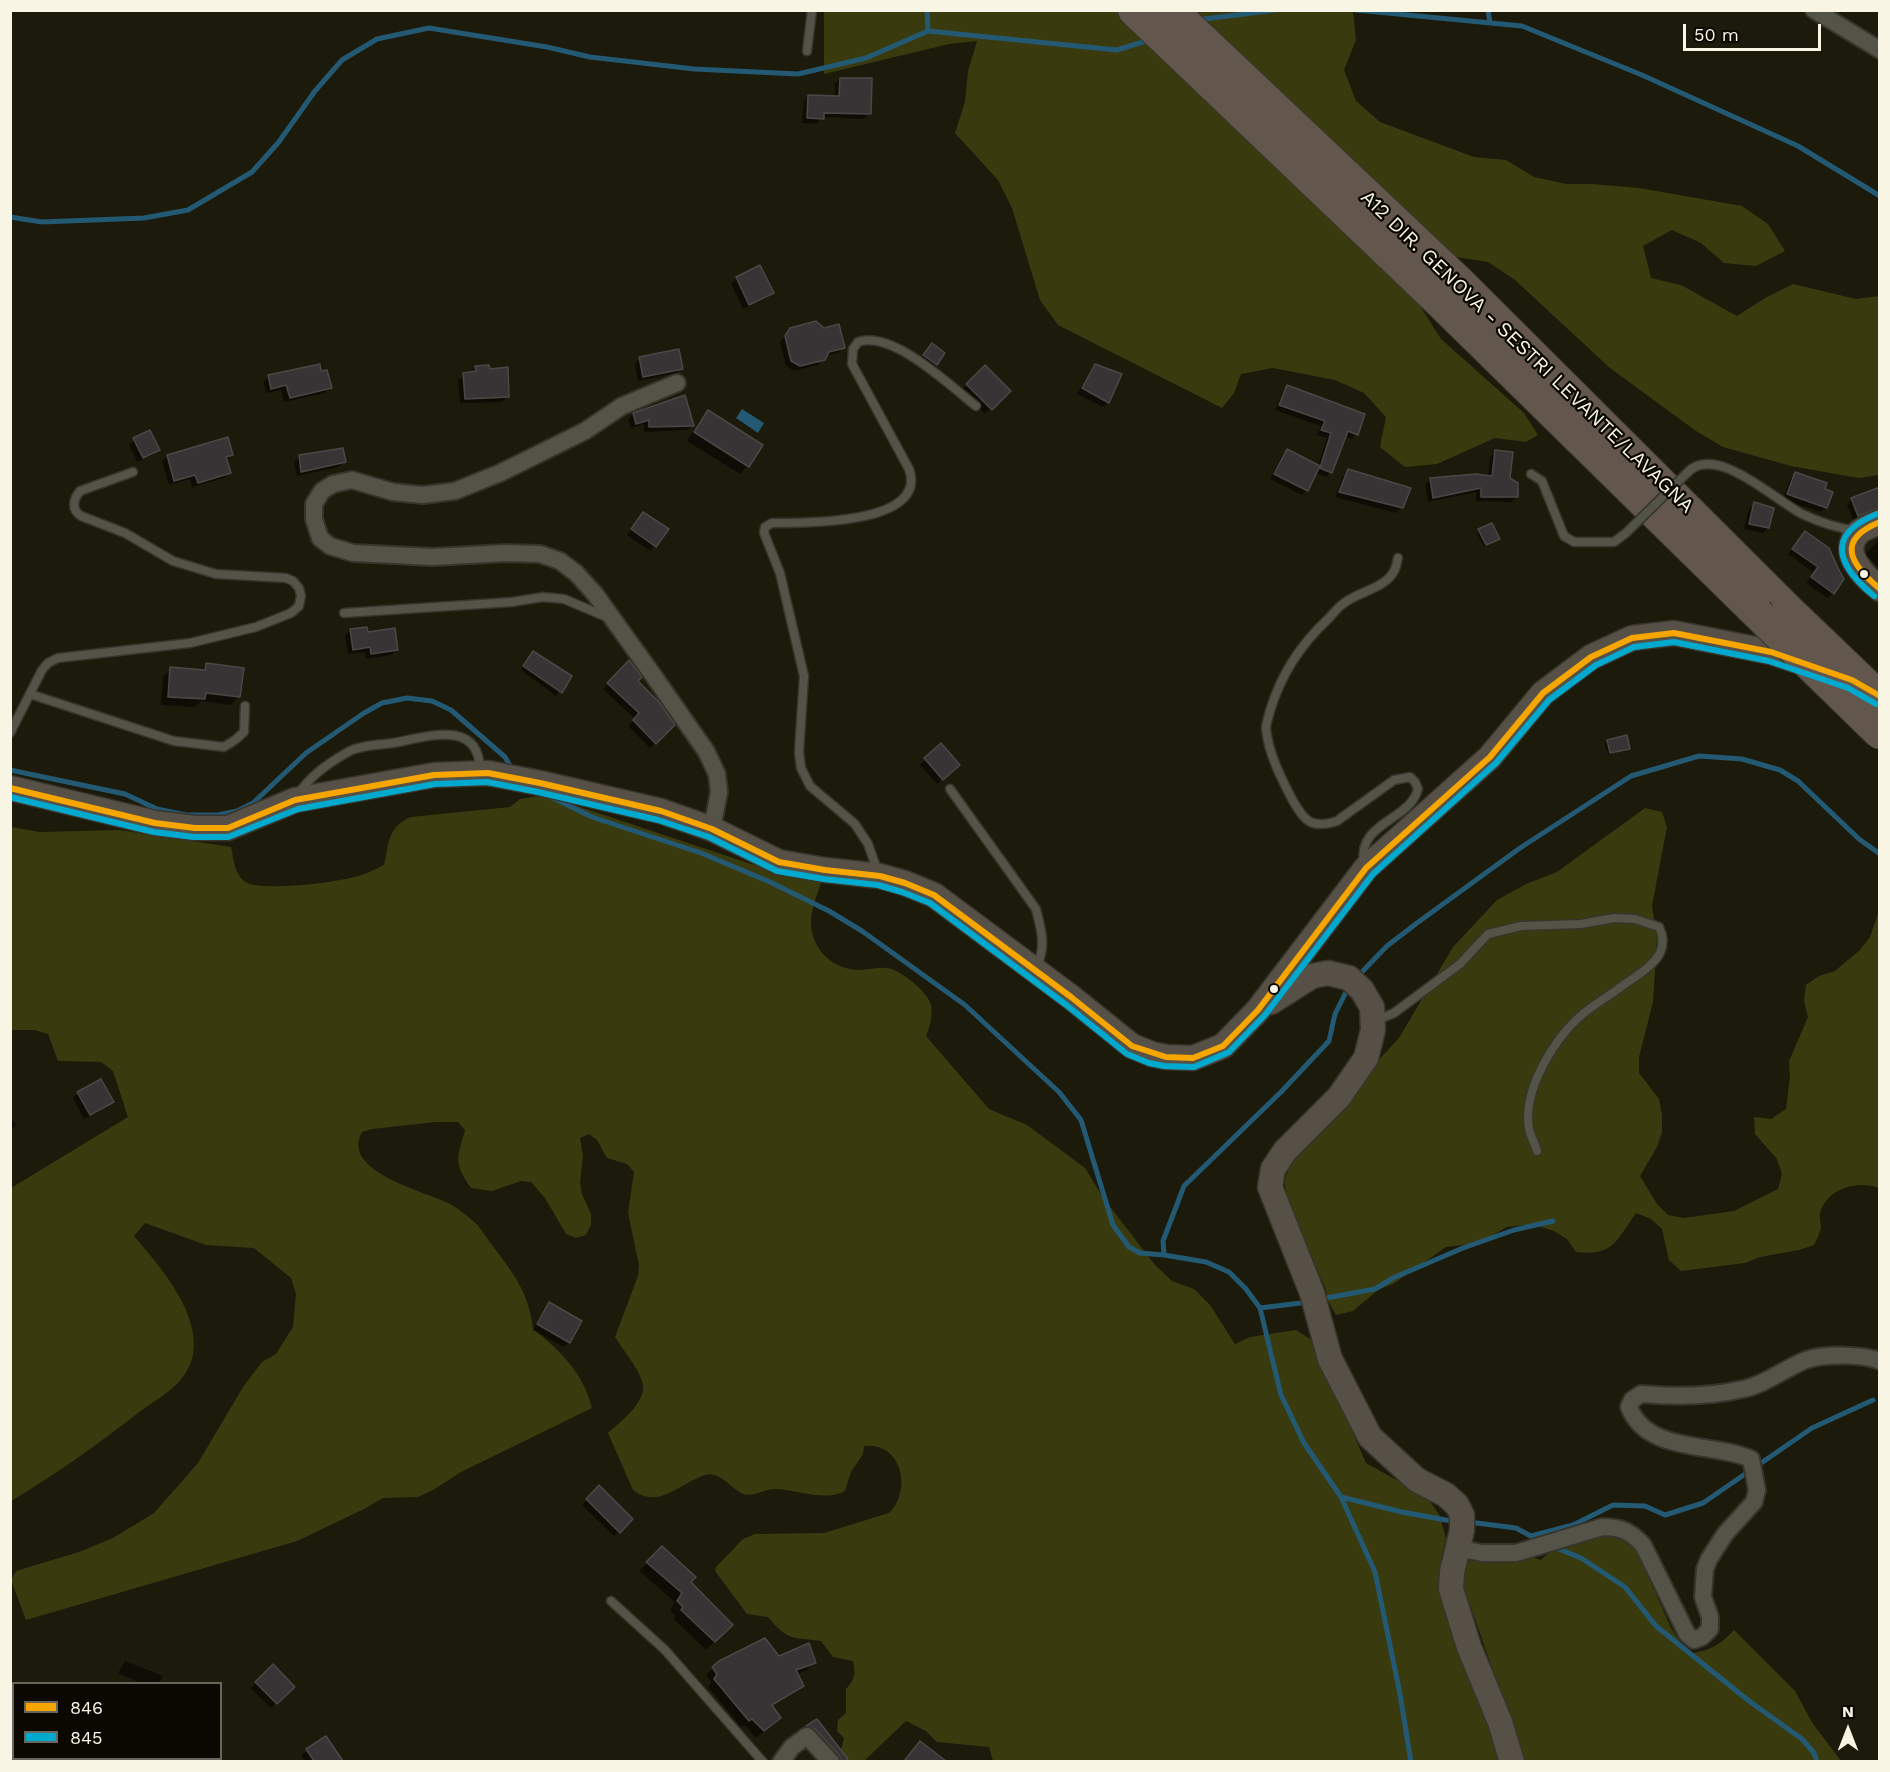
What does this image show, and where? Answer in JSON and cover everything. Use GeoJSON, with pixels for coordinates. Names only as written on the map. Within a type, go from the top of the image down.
{"type":"FeatureCollection","features":[{"type":"Feature","properties":{"kind":"highway"},"geometry":{"type":"LineString","coordinates":[[1134,10],[1452,295],[1773,612],[1880,733]]}},
{"type":"Feature","properties":{"kind":"highway","name":"A12 DIR. GENOVA - SESTRI LEVANTE/LAVAGNA"},"geometry":{"type":"LineString","coordinates":[[1171,10],[1452,295]]}},
{"type":"Feature","properties":{"kind":"highway"},"geometry":{"type":"LineString","coordinates":[[1773,612],[1880,697]]}},
{"type":"Feature","properties":{"kind":"street"},"geometry":{"type":"LineString","coordinates":[[1814,10],[1880,50]]}},
{"type":"Feature","properties":{"kind":"street"},"geometry":{"type":"LineString","coordinates":[[678,383],[622,406],[585,431],[500,473],[455,491],[423,495],[393,492],[352,480],[333,484],[322,491],[314,504],[314,519],[320,538],[330,546],[353,553],[432,557],[540,554],[560,561],[576,573],[594,594],[706,751],[717,774],[719,792],[712,829]]}},
{"type":"Feature","properties":{"kind":"street"},"geometry":{"type":"LineString","coordinates":[[1869,527],[1854,539],[1852,547],[1854,563],[1880,589]]}},
{"type":"Feature","properties":{"kind":"street"},"geometry":{"type":"LineString","coordinates":[[10,788],[155,824],[195,828],[228,828],[295,800],[434,775],[480,774],[540,783],[661,811],[712,829],[779,862],[880,876],[934,895],[1132,1046],[1166,1057],[1193,1058],[1222,1046],[1258,1010],[1366,868],[1490,757],[1544,693],[1592,657],[1632,638],[1674,633],[1771,652],[1852,680],[1880,697]]}},
{"type":"Feature","properties":{"kind":"street"},"geometry":{"type":"LineString","coordinates":[[1258,1010],[1312,976],[1328,973],[1349,978],[1362,990],[1371,1007],[1373,1030],[1366,1058],[1339,1097],[1285,1151],[1273,1169],[1270,1187],[1312,1293],[1330,1359],[1370,1437],[1417,1480],[1446,1495],[1457,1505],[1462,1515],[1462,1530],[1452,1572],[1451,1589],[1469,1647],[1500,1722],[1512,1761]]}},
{"type":"Feature","properties":{"kind":"street"},"geometry":{"type":"LineString","coordinates":[[1457,1548],[1482,1553],[1516,1553],[1602,1527],[1614,1527],[1633,1533],[1643,1545],[1687,1634],[1694,1640],[1702,1637],[1710,1629],[1710,1617],[1703,1597],[1709,1559],[1725,1534],[1754,1502],[1757,1490],[1751,1459],[1730,1452],[1682,1446],[1658,1435],[1644,1427],[1633,1416],[1629,1407],[1632,1400],[1641,1394],[1691,1397],[1745,1389],[1808,1360],[1851,1355],[1880,1361]]}},
{"type":"Feature","properties":{"kind":"street"},"geometry":{"type":"LineString","coordinates":[[781,1761],[792,1747],[807,1736],[831,1761]]}},
{"type":"Feature","properties":{"kind":"lane"},"geometry":{"type":"LineString","coordinates":[[807,51],[813,10]]}},
{"type":"Feature","properties":{"kind":"lane"},"geometry":{"type":"LineString","coordinates":[[880,876],[868,844],[855,824],[810,786],[801,768],[799,752],[804,676],[780,573],[764,533],[765,527],[772,523],[822,523],[867,515],[891,508],[904,498],[912,485],[909,469],[852,364],[853,348],[858,342],[874,340],[897,348],[976,406]]}},
{"type":"Feature","properties":{"kind":"lane"},"geometry":{"type":"LineString","coordinates":[[1531,474],[1542,481],[1564,536],[1574,542],[1614,542],[1693,467],[1702,464],[1712,464],[1743,476],[1802,514],[1840,528],[1869,527]]}},
{"type":"Feature","properties":{"kind":"lane"},"geometry":{"type":"LineString","coordinates":[[10,733],[42,670],[48,663],[58,658],[190,643],[256,627],[291,613],[299,606],[301,596],[299,588],[293,581],[286,578],[216,574],[173,561],[125,533],[76,512],[73,505],[74,498],[80,491],[133,472]]}},
{"type":"Feature","properties":{"kind":"lane"},"geometry":{"type":"LineString","coordinates":[[1366,868],[1364,859],[1366,840],[1413,801],[1418,789],[1415,782],[1410,777],[1394,780],[1336,821],[1314,824],[1302,815],[1288,791],[1269,745],[1266,726],[1288,666],[1309,637],[1344,603],[1383,582],[1394,572],[1398,558]]}},
{"type":"Feature","properties":{"kind":"lane"},"geometry":{"type":"LineString","coordinates":[[344,613],[501,603],[543,597],[564,599],[610,618]]}},
{"type":"Feature","properties":{"kind":"lane"},"geometry":{"type":"LineString","coordinates":[[30,694],[174,741],[224,747],[244,732],[246,706]]}},
{"type":"Feature","properties":{"kind":"lane"},"geometry":{"type":"LineString","coordinates":[[295,800],[321,769],[351,750],[448,733],[472,744],[480,758],[480,774]]}},
{"type":"Feature","properties":{"kind":"lane"},"geometry":{"type":"LineString","coordinates":[[950,789],[1036,909],[1043,947],[1035,970]]}},
{"type":"Feature","properties":{"kind":"lane"},"geometry":{"type":"LineString","coordinates":[[1372,1023],[1394,1013],[1460,964],[1488,934],[1521,926],[1581,924],[1614,918],[1635,919],[1659,927],[1662,935],[1659,955],[1646,969],[1583,1014],[1559,1040],[1540,1071],[1531,1096],[1529,1128],[1537,1151]]}},
{"type":"Feature","properties":{"kind":"lane"},"geometry":{"type":"LineString","coordinates":[[611,1601],[665,1650],[763,1761]]}},
{"type":"Feature","properties":{"kind":"shaded area"},"geometry":{"type":"Polygon","coordinates":[[[824,11],[1353,11],[1356,40],[1344,70],[1356,101],[1380,122],[1474,157],[1506,160],[1534,177],[1566,184],[1639,188],[1742,206],[1768,224],[1785,251],[1756,266],[1724,263],[1701,243],[1672,230],[1643,246],[1651,278],[1681,285],[1737,316],[1793,284],[1856,299],[1879,296],[1879,475],[1859,478],[1791,466],[1723,447],[1696,431],[1610,368],[1515,280],[1488,262],[1456,257],[1429,269],[1417,301],[1441,339],[1524,413],[1538,435],[1526,442],[1495,438],[1437,464],[1405,467],[1380,447],[1386,417],[1364,393],[1335,380],[1273,368],[1241,374],[1234,393],[1222,408],[1058,325],[1040,300],[1012,208],[998,180],[955,133],[965,102],[968,71],[977,41],[949,44],[824,74],[824,11]]]}},
{"type":"Feature","properties":{"kind":"shaded area"},"geometry":{"type":"Polygon","coordinates":[[[544,795],[751,864],[822,880],[814,905],[811,929],[817,945],[827,958],[850,969],[893,969],[919,988],[931,1005],[931,1021],[926,1036],[989,1109],[1027,1125],[1085,1168],[1104,1199],[1155,1265],[1172,1281],[1194,1289],[1210,1305],[1235,1344],[1250,1337],[1296,1330],[1315,1342],[1331,1390],[1342,1408],[1366,1463],[1427,1497],[1440,1516],[1446,1539],[1441,1560],[1443,1605],[1486,1711],[1500,1761],[993,1761],[989,1747],[937,1742],[926,1731],[906,1721],[864,1761],[839,1759],[844,1738],[837,1731],[838,1720],[846,1713],[846,1689],[854,1676],[853,1661],[833,1657],[821,1641],[796,1638],[786,1634],[768,1617],[747,1614],[715,1571],[716,1567],[743,1539],[755,1534],[824,1533],[889,1513],[900,1492],[899,1469],[887,1451],[877,1446],[864,1446],[863,1454],[851,1472],[845,1491],[837,1494],[821,1495],[777,1489],[745,1495],[720,1477],[710,1474],[661,1496],[652,1497],[633,1490],[608,1433],[632,1410],[643,1389],[637,1370],[615,1337],[638,1276],[639,1265],[628,1213],[634,1172],[627,1164],[607,1158],[597,1140],[589,1134],[580,1138],[583,1156],[580,1183],[591,1214],[591,1225],[586,1235],[576,1238],[566,1234],[545,1198],[531,1182],[521,1181],[492,1191],[471,1188],[459,1166],[459,1154],[465,1130],[458,1122],[372,1129],[362,1132],[358,1146],[363,1158],[374,1169],[405,1186],[450,1204],[478,1225],[519,1284],[528,1304],[533,1329],[570,1364],[583,1384],[592,1408],[461,1472],[418,1497],[383,1498],[297,1541],[26,1620],[11,1580],[16,1571],[79,1552],[113,1538],[154,1513],[198,1463],[243,1387],[262,1362],[276,1354],[293,1327],[296,1294],[291,1278],[254,1248],[206,1245],[145,1223],[134,1236],[166,1275],[191,1323],[194,1339],[193,1355],[189,1366],[181,1380],[169,1391],[76,1459],[11,1501],[11,1188],[128,1117],[113,1071],[101,1062],[58,1061],[48,1034],[35,1030],[11,1030],[11,827],[39,832],[119,830],[231,847],[236,870],[244,881],[265,886],[299,885],[365,874],[384,865],[394,830],[411,817],[510,807],[520,799],[544,795]]]}},
{"type":"Feature","properties":{"kind":"shaded area"},"geometry":{"type":"Polygon","coordinates":[[[1645,808],[1662,812],[1667,827],[1652,906],[1657,938],[1653,1002],[1639,1057],[1639,1073],[1659,1099],[1662,1115],[1662,1132],[1657,1147],[1640,1176],[1657,1204],[1668,1215],[1684,1218],[1734,1211],[1778,1189],[1782,1174],[1777,1159],[1755,1134],[1754,1117],[1771,1119],[1786,1109],[1790,1077],[1789,1061],[1808,1017],[1804,1001],[1806,985],[1819,976],[1835,971],[1860,950],[1870,937],[1879,911],[1879,1188],[1853,1186],[1844,1188],[1829,1197],[1820,1213],[1821,1227],[1814,1245],[1760,1257],[1745,1263],[1681,1271],[1669,1260],[1662,1229],[1651,1219],[1636,1213],[1618,1239],[1599,1252],[1576,1252],[1567,1239],[1554,1231],[1538,1226],[1507,1227],[1479,1243],[1446,1247],[1393,1284],[1378,1290],[1353,1311],[1336,1315],[1293,1218],[1284,1182],[1295,1151],[1399,1038],[1453,947],[1497,900],[1526,884],[1557,872],[1645,808]]]}},
{"type":"Feature","properties":{"kind":"shaded area"},"geometry":{"type":"Polygon","coordinates":[[[1614,1532],[1641,1551],[1651,1583],[1671,1628],[1680,1642],[1692,1653],[1704,1651],[1715,1646],[1734,1630],[1795,1691],[1813,1724],[1841,1761],[1525,1761],[1464,1588],[1463,1565],[1474,1558],[1541,1560],[1566,1543],[1614,1532]]]}},
{"type":"Feature","properties":{"kind":"water"},"geometry":{"type":"Polygon","coordinates":[[[742,409],[764,423],[758,433],[736,418],[742,409]]]}},
{"type":"Feature","properties":{"kind":"building"},"geometry":{"type":"Polygon","coordinates":[[[840,78],[872,78],[871,114],[824,113],[824,119],[807,118],[808,95],[839,96],[840,78]]]}},
{"type":"Feature","properties":{"kind":"building"},"geometry":{"type":"Polygon","coordinates":[[[760,265],[774,293],[749,305],[736,277],[760,265]]]}},
{"type":"Feature","properties":{"kind":"building"},"geometry":{"type":"Polygon","coordinates":[[[816,321],[824,328],[839,324],[845,348],[829,352],[825,360],[800,366],[791,361],[785,336],[790,328],[816,321]]]}},
{"type":"Feature","properties":{"kind":"building"},"geometry":{"type":"Polygon","coordinates":[[[932,343],[945,353],[937,365],[923,355],[932,343]]]}},
{"type":"Feature","properties":{"kind":"building"},"geometry":{"type":"Polygon","coordinates":[[[679,349],[683,369],[643,377],[639,357],[679,349]]]}},
{"type":"Feature","properties":{"kind":"building"},"geometry":{"type":"Polygon","coordinates":[[[320,364],[321,371],[327,370],[332,388],[290,398],[286,385],[271,389],[268,375],[320,364]]]}},
{"type":"Feature","properties":{"kind":"building"},"geometry":{"type":"Polygon","coordinates":[[[1095,364],[1122,374],[1109,403],[1082,388],[1095,364]]]}},
{"type":"Feature","properties":{"kind":"building"},"geometry":{"type":"Polygon","coordinates":[[[489,365],[490,369],[508,367],[509,397],[465,399],[463,373],[476,371],[475,366],[489,365]]]}},
{"type":"Feature","properties":{"kind":"building"},"geometry":{"type":"Polygon","coordinates":[[[985,365],[1011,391],[992,410],[966,384],[985,365]]]}},
{"type":"Feature","properties":{"kind":"building"},"geometry":{"type":"Polygon","coordinates":[[[1287,385],[1365,414],[1358,435],[1348,431],[1332,473],[1320,468],[1331,433],[1321,430],[1325,421],[1279,405],[1287,385]]]}},
{"type":"Feature","properties":{"kind":"building"},"geometry":{"type":"Polygon","coordinates":[[[685,395],[694,426],[649,427],[649,420],[636,424],[633,413],[685,395]]]}},
{"type":"Feature","properties":{"kind":"building"},"geometry":{"type":"Polygon","coordinates":[[[708,410],[763,445],[749,467],[694,432],[708,410]]]}},
{"type":"Feature","properties":{"kind":"building"},"geometry":{"type":"Polygon","coordinates":[[[150,430],[160,450],[143,458],[133,438],[150,430]]]}},
{"type":"Feature","properties":{"kind":"building"},"geometry":{"type":"Polygon","coordinates":[[[228,437],[233,455],[226,457],[231,473],[198,483],[195,475],[174,481],[167,455],[228,437]]]}},
{"type":"Feature","properties":{"kind":"building"},"geometry":{"type":"Polygon","coordinates":[[[343,448],[346,462],[301,472],[299,455],[343,448]]]}},
{"type":"Feature","properties":{"kind":"building"},"geometry":{"type":"Polygon","coordinates":[[[1287,449],[1320,466],[1308,491],[1274,474],[1287,449]]]}},
{"type":"Feature","properties":{"kind":"building"},"geometry":{"type":"Polygon","coordinates":[[[1495,450],[1513,452],[1510,478],[1518,483],[1518,497],[1481,497],[1481,488],[1433,498],[1430,478],[1476,474],[1492,476],[1495,450]]]}},
{"type":"Feature","properties":{"kind":"building"},"geometry":{"type":"Polygon","coordinates":[[[1348,469],[1411,488],[1403,508],[1339,492],[1348,469]]]}},
{"type":"Feature","properties":{"kind":"building"},"geometry":{"type":"Polygon","coordinates":[[[1795,472],[1827,483],[1825,489],[1833,492],[1827,508],[1787,494],[1795,472]]]}},
{"type":"Feature","properties":{"kind":"building"},"geometry":{"type":"Polygon","coordinates":[[[1880,487],[1880,508],[1858,516],[1851,498],[1880,487]]]}},
{"type":"Feature","properties":{"kind":"building"},"geometry":{"type":"Polygon","coordinates":[[[1754,502],[1774,508],[1769,528],[1749,524],[1754,502]]]}},
{"type":"Feature","properties":{"kind":"building"},"geometry":{"type":"Polygon","coordinates":[[[643,512],[669,529],[656,547],[631,529],[643,512]]]}},
{"type":"Feature","properties":{"kind":"building"},"geometry":{"type":"Polygon","coordinates":[[[1492,523],[1500,539],[1486,545],[1478,529],[1492,523]]]}},
{"type":"Feature","properties":{"kind":"building"},"geometry":{"type":"Polygon","coordinates":[[[1805,531],[1829,548],[1844,579],[1834,594],[1811,577],[1818,567],[1792,549],[1805,531]]]}},
{"type":"Feature","properties":{"kind":"building"},"geometry":{"type":"Polygon","coordinates":[[[367,627],[368,632],[395,628],[398,650],[371,654],[370,647],[353,650],[350,629],[367,627]]]}},
{"type":"Feature","properties":{"kind":"building"},"geometry":{"type":"Polygon","coordinates":[[[533,651],[572,676],[562,693],[523,666],[533,651]]]}},
{"type":"Feature","properties":{"kind":"building"},"geometry":{"type":"Polygon","coordinates":[[[629,660],[642,677],[638,681],[660,703],[675,725],[656,744],[633,720],[639,713],[607,683],[629,660]]]}},
{"type":"Feature","properties":{"kind":"building"},"geometry":{"type":"Polygon","coordinates":[[[206,663],[244,668],[240,697],[206,693],[205,699],[168,697],[170,667],[205,670],[206,663]]]}},
{"type":"Feature","properties":{"kind":"building"},"geometry":{"type":"Polygon","coordinates":[[[1627,735],[1630,749],[1610,753],[1607,740],[1627,735]]]}},
{"type":"Feature","properties":{"kind":"building"},"geometry":{"type":"Polygon","coordinates":[[[941,743],[960,765],[943,780],[924,758],[941,743]]]}},
{"type":"Feature","properties":{"kind":"building"},"geometry":{"type":"Polygon","coordinates":[[[101,1079],[114,1102],[90,1115],[77,1092],[101,1079]]]}},
{"type":"Feature","properties":{"kind":"building"},"geometry":{"type":"Polygon","coordinates":[[[549,1302],[582,1321],[570,1343],[537,1324],[549,1302]]]}},
{"type":"Feature","properties":{"kind":"building"},"geometry":{"type":"Polygon","coordinates":[[[599,1485],[633,1519],[620,1533],[586,1499],[599,1485]]]}},
{"type":"Feature","properties":{"kind":"building"},"geometry":{"type":"Polygon","coordinates":[[[662,1546],[696,1577],[691,1582],[733,1625],[715,1642],[681,1610],[683,1607],[677,1601],[682,1593],[646,1562],[662,1546]]]}},
{"type":"Feature","properties":{"kind":"building"},"geometry":{"type":"Polygon","coordinates":[[[765,1638],[779,1656],[809,1643],[816,1663],[796,1670],[804,1686],[772,1705],[781,1718],[764,1731],[752,1719],[749,1721],[714,1679],[717,1674],[712,1667],[719,1661],[765,1638]]]}},
{"type":"Feature","properties":{"kind":"building"},"geometry":{"type":"Polygon","coordinates":[[[273,1664],[295,1687],[277,1704],[255,1682],[273,1664]]]}},
{"type":"Feature","properties":{"kind":"building"},"geometry":{"type":"Polygon","coordinates":[[[817,1719],[848,1759],[841,1761],[839,1755],[815,1729],[806,1726],[817,1719]]]}},
{"type":"Feature","properties":{"kind":"building"},"geometry":{"type":"Polygon","coordinates":[[[326,1736],[343,1761],[314,1761],[306,1749],[326,1736]]]}},
{"type":"Feature","properties":{"kind":"building"},"geometry":{"type":"Polygon","coordinates":[[[920,1741],[946,1761],[904,1761],[920,1741]]]}},
{"type":"Feature","properties":{"kind":"waterway"},"geometry":{"type":"LineString","coordinates":[[927,10],[928,31]]}},
{"type":"Feature","properties":{"kind":"waterway"},"geometry":{"type":"LineString","coordinates":[[1197,20],[1275,10]]}},
{"type":"Feature","properties":{"kind":"waterway"},"geometry":{"type":"LineString","coordinates":[[1356,10],[1522,26],[1642,75],[1798,146],[1880,196]]}},
{"type":"Feature","properties":{"kind":"waterway"},"geometry":{"type":"LineString","coordinates":[[1488,10],[1490,23]]}},
{"type":"Feature","properties":{"kind":"waterway"},"geometry":{"type":"LineString","coordinates":[[10,217],[42,222],[144,218],[188,210],[252,172],[278,143],[315,91],[342,60],[377,39],[429,28],[547,47],[590,57],[694,69],[798,74],[866,58],[928,31],[1117,50],[1149,40]]}},
{"type":"Feature","properties":{"kind":"waterway"},"geometry":{"type":"LineString","coordinates":[[10,770],[125,794],[157,809],[186,815],[218,815],[237,811],[253,803],[306,753],[364,713],[382,703],[407,698],[432,701],[451,710],[505,757],[513,771]]}},
{"type":"Feature","properties":{"kind":"waterway"},"geometry":{"type":"LineString","coordinates":[[1357,977],[1387,946],[1417,923],[1520,848],[1631,776],[1699,756],[1742,759],[1780,770],[1798,781],[1859,839],[1880,854]]}},
{"type":"Feature","properties":{"kind":"waterway"},"geometry":{"type":"LineString","coordinates":[[547,795],[592,817],[701,853],[770,882],[829,911],[862,931],[965,1005],[1059,1092],[1081,1120],[1113,1225],[1129,1247],[1140,1253],[1206,1262],[1229,1272],[1246,1289],[1260,1308],[1281,1395],[1304,1443],[1341,1497],[1375,1572],[1400,1694],[1411,1762]]}},
{"type":"Feature","properties":{"kind":"waterway"},"geometry":{"type":"LineString","coordinates":[[1164,1255],[1163,1241],[1184,1186],[1281,1092],[1329,1041],[1335,1014],[1349,986]]}},
{"type":"Feature","properties":{"kind":"waterway"},"geometry":{"type":"LineString","coordinates":[[1321,1299],[1375,1289],[1393,1278],[1463,1248],[1514,1230],[1553,1221]]}},
{"type":"Feature","properties":{"kind":"waterway"},"geometry":{"type":"LineString","coordinates":[[1260,1308],[1309,1302]]}},
{"type":"Feature","properties":{"kind":"waterway"},"geometry":{"type":"LineString","coordinates":[[1531,1536],[1573,1525],[1613,1505],[1645,1506],[1665,1515],[1703,1503],[1812,1428],[1873,1400]]}},
{"type":"Feature","properties":{"kind":"waterway"},"geometry":{"type":"LineString","coordinates":[[1341,1497],[1402,1512],[1457,1522]]}},
{"type":"Feature","properties":{"kind":"waterway"},"geometry":{"type":"LineString","coordinates":[[1469,1522],[1516,1528],[1540,1541]]}},
{"type":"Feature","properties":{"kind":"waterway"},"geometry":{"type":"LineString","coordinates":[[1554,1547],[1581,1558],[1625,1587],[1656,1626],[1749,1701],[1802,1739],[1814,1753],[1817,1762]]}},
{"type":"Feature","properties":{"kind":"transit line","name":"845"},"geometry":{"type":"LineString","coordinates":[[1874,596],[1852,573],[1842,552],[1843,541],[1849,531],[1860,522],[1877,514]]}},
{"type":"Feature","properties":{"kind":"transit line","name":"846"},"geometry":{"type":"LineString","coordinates":[[1880,522],[1866,529],[1852,545],[1855,562],[1880,589]]}},
{"type":"Feature","properties":{"kind":"transit line","name":"846"},"geometry":{"type":"LineString","coordinates":[[10,788],[155,823],[195,828],[228,828],[295,800],[434,775],[488,773],[540,783],[661,811],[712,829],[779,862],[880,876],[934,895],[1071,997],[1132,1046],[1166,1057],[1193,1058],[1223,1046],[1258,1010],[1366,868],[1490,757],[1543,693],[1591,657],[1632,638],[1674,633],[1771,652],[1852,680],[1880,696]]}},
{"type":"Feature","properties":{"kind":"transit line","name":"845"},"geometry":{"type":"LineString","coordinates":[[10,797],[154,832],[194,837],[228,837],[298,809],[435,784],[487,782],[538,792],[658,820],[709,837],[777,871],[878,885],[930,903],[1065,1004],[1127,1054],[1164,1066],[1194,1067],[1229,1052],[1265,1015],[1373,874],[1496,763],[1549,700],[1596,665],[1634,647],[1674,642],[1769,661],[1848,688],[1876,704]]}}]}
